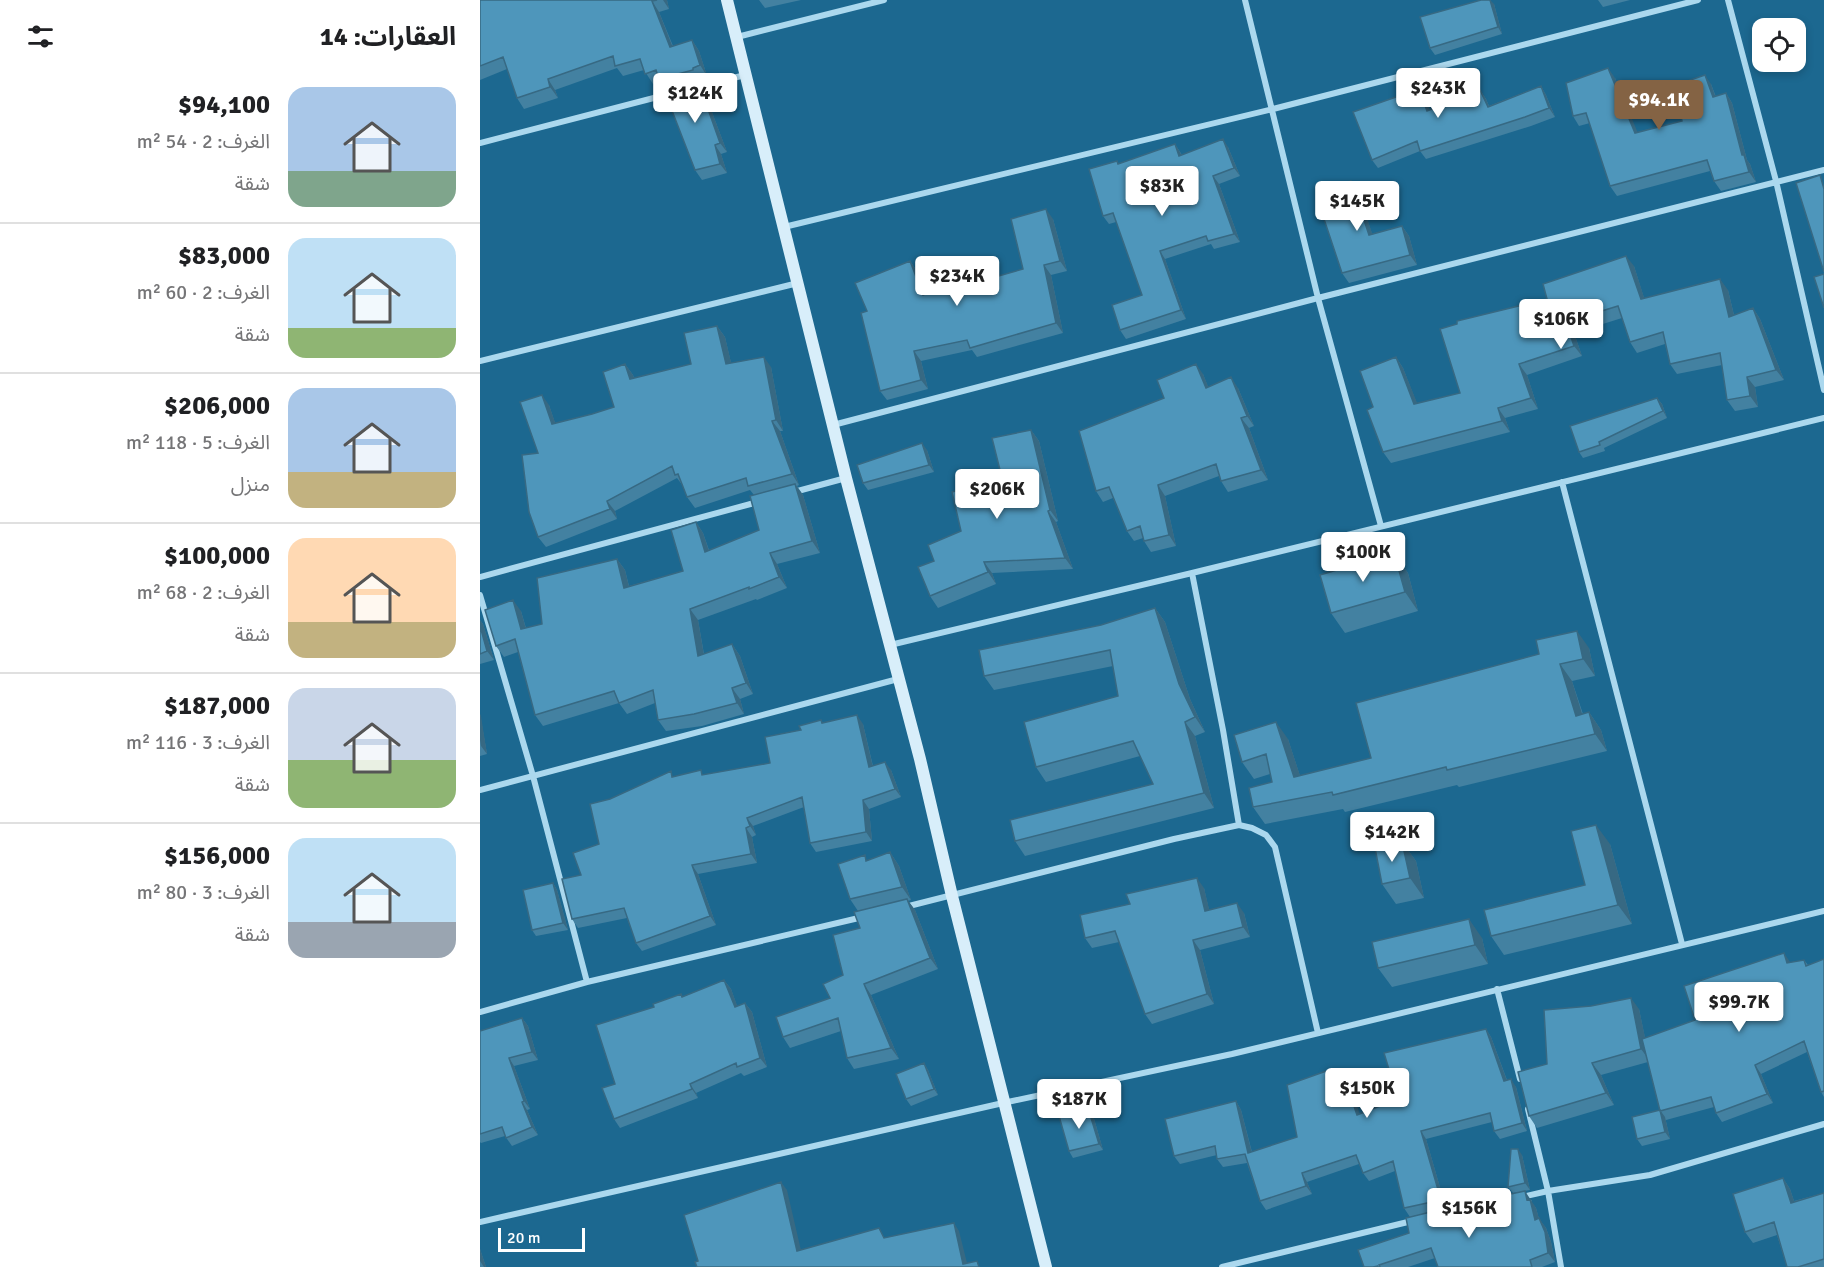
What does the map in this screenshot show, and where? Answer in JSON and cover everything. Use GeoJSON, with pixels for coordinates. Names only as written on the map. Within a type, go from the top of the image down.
{"type":"FeatureCollection","features":[{"type":"Feature","properties":{"kind":"street"},"geometry":{"type":"LineString","coordinates":[[728,0],[846,478],[920,759],[1003,1103],[1046,1267]]}},
{"type":"Feature","properties":{"kind":"street"},"geometry":{"type":"LineString","coordinates":[[737,37],[884,0]]}},
{"type":"Feature","properties":{"kind":"street"},"geometry":{"type":"LineString","coordinates":[[1245,0],[1318,298],[1381,526]]}},
{"type":"Feature","properties":{"kind":"street"},"geometry":{"type":"LineString","coordinates":[[784,227],[1273,109],[1698,0]]}},
{"type":"Feature","properties":{"kind":"street"},"geometry":{"type":"LineString","coordinates":[[1728,0],[1776,181],[1824,390]]}},
{"type":"Feature","properties":{"kind":"street"},"geometry":{"type":"LineString","coordinates":[[688,89],[746,75]]}},
{"type":"Feature","properties":{"kind":"street"},"geometry":{"type":"LineString","coordinates":[[480,143],[677,92]]}},
{"type":"Feature","properties":{"kind":"street"},"geometry":{"type":"LineString","coordinates":[[833,425],[1318,298],[1824,170]]}},
{"type":"Feature","properties":{"kind":"street"},"geometry":{"type":"LineString","coordinates":[[480,361],[798,283]]}},
{"type":"Feature","properties":{"kind":"street"},"geometry":{"type":"LineString","coordinates":[[890,645],[1824,418]]}},
{"type":"Feature","properties":{"kind":"street"},"geometry":{"type":"LineString","coordinates":[[789,493],[846,478]]}},
{"type":"Feature","properties":{"kind":"street"},"geometry":{"type":"LineString","coordinates":[[1562,482],[1682,944]]}},
{"type":"Feature","properties":{"kind":"street"},"geometry":{"type":"LineString","coordinates":[[480,576],[766,500]]}},
{"type":"Feature","properties":{"kind":"street"},"geometry":{"type":"LineString","coordinates":[[1192,573],[1239,825]]}},
{"type":"Feature","properties":{"kind":"street"},"geometry":{"type":"LineString","coordinates":[[480,595],[533,776],[587,982]]}},
{"type":"Feature","properties":{"kind":"street"},"geometry":{"type":"LineString","coordinates":[[480,790],[898,679]]}},
{"type":"Feature","properties":{"kind":"street"},"geometry":{"type":"LineString","coordinates":[[895,909],[1174,839],[1239,825],[1252,828],[1266,836],[1275,847],[1318,1033]]}},
{"type":"Feature","properties":{"kind":"street"},"geometry":{"type":"LineString","coordinates":[[480,1222],[1003,1103],[1232,1054],[1824,911]]}},
{"type":"Feature","properties":{"kind":"street"},"geometry":{"type":"LineString","coordinates":[[480,1012],[587,982],[872,915]]}},
{"type":"Feature","properties":{"kind":"street"},"geometry":{"type":"LineString","coordinates":[[1497,989],[1523,1090]]}},
{"type":"Feature","properties":{"kind":"street"},"geometry":{"type":"LineString","coordinates":[[1526,1101],[1548,1191],[1561,1267]]}},
{"type":"Feature","properties":{"kind":"street"},"geometry":{"type":"LineString","coordinates":[[1436,1216],[1548,1191],[1650,1175],[1824,1124]]}},
{"type":"Feature","properties":{"kind":"street"},"geometry":{"type":"LineString","coordinates":[[1222,1267],[1424,1219]]}},
{"type":"Feature","properties":{"kind":"building"},"geometry":{"type":"Polygon","coordinates":[[[480,0],[657,0],[652,1],[670,47],[692,40],[700,65],[693,70],[659,79],[656,70],[645,74],[640,59],[615,66],[613,56],[548,79],[550,87],[517,98],[503,57],[480,66],[480,0]]]}},
{"type":"Feature","properties":{"kind":"building"},"geometry":{"type":"Polygon","coordinates":[[[1481,0],[1490,0],[1498,27],[1430,48],[1420,17],[1481,0]]]}},
{"type":"Feature","properties":{"kind":"building"},"geometry":{"type":"Polygon","coordinates":[[[1608,68],[1635,133],[1682,121],[1673,86],[1705,75],[1713,97],[1726,93],[1742,155],[1744,155],[1749,172],[1714,181],[1707,160],[1610,186],[1586,113],[1573,116],[1566,83],[1608,68]]]}},
{"type":"Feature","properties":{"kind":"building"},"geometry":{"type":"Polygon","coordinates":[[[698,81],[720,143],[715,145],[720,164],[695,170],[664,90],[698,81]]]}},
{"type":"Feature","properties":{"kind":"building"},"geometry":{"type":"Polygon","coordinates":[[[1541,86],[1549,108],[1420,151],[1417,141],[1372,160],[1353,112],[1419,89],[1427,111],[1480,90],[1488,107],[1541,86]]]}},
{"type":"Feature","properties":{"kind":"building"},"geometry":{"type":"Polygon","coordinates":[[[1223,139],[1234,168],[1213,176],[1234,234],[1208,241],[1206,236],[1160,251],[1181,310],[1120,330],[1112,305],[1142,295],[1113,213],[1103,216],[1089,169],[1117,161],[1118,164],[1175,144],[1179,156],[1223,139]]]}},
{"type":"Feature","properties":{"kind":"building"},"geometry":{"type":"Polygon","coordinates":[[[1820,175],[1824,189],[1824,272],[1796,183],[1820,175]]]}},
{"type":"Feature","properties":{"kind":"building"},"geometry":{"type":"Polygon","coordinates":[[[1351,181],[1369,235],[1402,226],[1410,255],[1342,273],[1317,192],[1351,181]]]}},
{"type":"Feature","properties":{"kind":"building"},"geometry":{"type":"Polygon","coordinates":[[[1046,209],[1060,261],[1044,265],[1056,323],[970,348],[967,340],[914,351],[921,380],[880,391],[861,313],[867,311],[855,283],[910,261],[923,295],[940,288],[942,292],[1023,269],[1011,219],[1046,209]]]}},
{"type":"Feature","properties":{"kind":"building"},"geometry":{"type":"Polygon","coordinates":[[[1626,256],[1641,299],[1720,279],[1729,317],[1753,308],[1776,370],[1747,377],[1750,396],[1727,400],[1720,353],[1670,364],[1663,332],[1630,342],[1618,306],[1566,322],[1574,346],[1519,364],[1531,398],[1498,408],[1502,421],[1383,452],[1367,410],[1373,407],[1360,371],[1396,357],[1414,404],[1460,393],[1440,329],[1457,324],[1457,321],[1547,299],[1543,284],[1626,256]]]}},
{"type":"Feature","properties":{"kind":"building"},"geometry":{"type":"Polygon","coordinates":[[[1824,274],[1824,308],[1814,277],[1824,274]]]}},
{"type":"Feature","properties":{"kind":"building"},"geometry":{"type":"Polygon","coordinates":[[[717,326],[726,364],[764,357],[776,420],[772,421],[792,474],[748,486],[746,478],[687,497],[678,474],[675,475],[672,466],[607,501],[610,509],[538,537],[529,512],[522,455],[538,453],[520,402],[542,395],[552,424],[614,407],[603,372],[625,364],[630,379],[691,364],[684,333],[717,326]]]}},
{"type":"Feature","properties":{"kind":"building"},"geometry":{"type":"Polygon","coordinates":[[[1196,364],[1206,388],[1231,377],[1247,416],[1241,418],[1261,470],[1221,481],[1216,464],[1158,485],[1169,535],[1144,541],[1140,526],[1127,531],[1109,487],[1096,491],[1079,431],[1164,398],[1157,380],[1196,364]]]}},
{"type":"Feature","properties":{"kind":"building"},"geometry":{"type":"Polygon","coordinates":[[[1657,398],[1663,411],[1599,442],[1600,445],[1579,452],[1570,426],[1657,398]]]}},
{"type":"Feature","properties":{"kind":"building"},"geometry":{"type":"Polygon","coordinates":[[[1031,430],[1050,510],[1048,511],[1065,558],[984,562],[988,572],[930,596],[918,567],[934,561],[928,545],[961,531],[952,492],[1002,478],[992,438],[1031,430]]]}},
{"type":"Feature","properties":{"kind":"building"},"geometry":{"type":"Polygon","coordinates":[[[922,443],[929,465],[863,483],[857,465],[922,443]]]}},
{"type":"Feature","properties":{"kind":"building"},"geometry":{"type":"Polygon","coordinates":[[[795,484],[812,541],[770,553],[779,577],[690,609],[698,656],[732,644],[746,683],[732,688],[737,703],[658,720],[653,690],[619,703],[614,691],[535,715],[515,639],[496,646],[485,610],[513,600],[521,629],[542,624],[537,578],[617,559],[624,588],[683,571],[671,530],[696,522],[705,552],[759,530],[750,496],[795,484]]]}},
{"type":"Feature","properties":{"kind":"building"},"geometry":{"type":"Polygon","coordinates":[[[1394,553],[1405,592],[1331,613],[1320,575],[1394,553]]]}},
{"type":"Feature","properties":{"kind":"building"},"geometry":{"type":"Polygon","coordinates":[[[1155,608],[1179,684],[1195,717],[1185,722],[1204,793],[1015,841],[1010,820],[1153,784],[1133,741],[1036,767],[1024,722],[1118,696],[1110,650],[984,676],[979,650],[1101,625],[1155,608]]]}},
{"type":"Feature","properties":{"kind":"building"},"geometry":{"type":"Polygon","coordinates":[[[480,626],[487,651],[480,654],[480,626]]]}},
{"type":"Feature","properties":{"kind":"building"},"geometry":{"type":"Polygon","coordinates":[[[1577,631],[1583,659],[1560,664],[1576,716],[1589,712],[1595,734],[1333,795],[1332,792],[1253,807],[1249,788],[1272,782],[1266,754],[1242,762],[1234,735],[1276,722],[1294,777],[1371,758],[1356,703],[1539,654],[1536,640],[1577,631]]]}},
{"type":"Feature","properties":{"kind":"building"},"geometry":{"type":"Polygon","coordinates":[[[857,715],[869,767],[885,762],[895,789],[863,800],[866,832],[810,843],[802,797],[747,818],[750,826],[746,828],[751,854],[692,865],[710,916],[636,943],[624,908],[572,919],[562,879],[581,875],[573,853],[599,844],[590,804],[610,799],[671,771],[672,777],[701,770],[702,775],[770,763],[765,737],[801,730],[799,726],[821,720],[822,723],[857,715]]]}},
{"type":"Feature","properties":{"kind":"building"},"geometry":{"type":"Polygon","coordinates":[[[1596,825],[1618,905],[1491,936],[1484,910],[1585,885],[1571,831],[1596,825]]]}},
{"type":"Feature","properties":{"kind":"building"},"geometry":{"type":"Polygon","coordinates":[[[1402,842],[1410,878],[1382,884],[1375,848],[1402,842]]]}},
{"type":"Feature","properties":{"kind":"building"},"geometry":{"type":"Polygon","coordinates":[[[890,852],[902,887],[850,899],[838,864],[865,855],[866,861],[890,852]]]}},
{"type":"Feature","properties":{"kind":"building"},"geometry":{"type":"Polygon","coordinates":[[[1197,878],[1205,911],[1237,903],[1243,927],[1193,940],[1207,994],[1145,1014],[1115,931],[1085,938],[1080,915],[1130,904],[1126,894],[1197,878]]]}},
{"type":"Feature","properties":{"kind":"building"},"geometry":{"type":"Polygon","coordinates":[[[553,883],[563,923],[532,930],[523,890],[553,883]]]}},
{"type":"Feature","properties":{"kind":"building"},"geometry":{"type":"Polygon","coordinates":[[[907,899],[930,958],[864,984],[891,1048],[847,1058],[838,1018],[783,1037],[776,1017],[830,998],[823,984],[843,975],[833,935],[860,928],[854,912],[907,899]]]}},
{"type":"Feature","properties":{"kind":"building"},"geometry":{"type":"Polygon","coordinates":[[[1469,919],[1475,945],[1378,968],[1372,942],[1469,919]]]}},
{"type":"Feature","properties":{"kind":"building"},"geometry":{"type":"Polygon","coordinates":[[[1784,953],[1787,963],[1804,960],[1806,966],[1824,959],[1824,1091],[1821,1092],[1804,1041],[1755,1065],[1767,1094],[1716,1113],[1711,1097],[1660,1111],[1642,1039],[1695,1020],[1684,986],[1784,953]]]}},
{"type":"Feature","properties":{"kind":"building"},"geometry":{"type":"Polygon","coordinates":[[[724,980],[735,1007],[745,1003],[760,1058],[737,1067],[736,1063],[690,1084],[692,1089],[614,1119],[602,1088],[615,1084],[596,1025],[654,1007],[653,1004],[681,994],[682,997],[724,980]]]}},
{"type":"Feature","properties":{"kind":"building"},"geometry":{"type":"Polygon","coordinates":[[[1631,998],[1641,1049],[1592,1063],[1606,1093],[1529,1116],[1518,1072],[1547,1064],[1544,1010],[1591,1006],[1631,998]]]}},
{"type":"Feature","properties":{"kind":"building"},"geometry":{"type":"Polygon","coordinates":[[[522,1018],[532,1052],[509,1058],[532,1127],[506,1138],[502,1127],[480,1134],[480,1031],[522,1018]]]}},
{"type":"Feature","properties":{"kind":"building"},"geometry":{"type":"Polygon","coordinates":[[[1486,1029],[1504,1081],[1511,1079],[1522,1123],[1494,1131],[1490,1113],[1421,1131],[1441,1200],[1404,1208],[1393,1161],[1363,1173],[1356,1155],[1302,1173],[1306,1186],[1260,1201],[1245,1154],[1217,1159],[1215,1146],[1174,1156],[1165,1119],[1236,1101],[1248,1153],[1297,1137],[1287,1085],[1332,1069],[1338,1086],[1346,1083],[1357,1115],[1398,1099],[1384,1053],[1486,1029]]]}},
{"type":"Feature","properties":{"kind":"building"},"geometry":{"type":"Polygon","coordinates":[[[924,1063],[934,1089],[906,1099],[896,1074],[924,1063]]]}},
{"type":"Feature","properties":{"kind":"building"},"geometry":{"type":"Polygon","coordinates":[[[1088,1108],[1099,1144],[1069,1151],[1059,1116],[1088,1108]]]}},
{"type":"Feature","properties":{"kind":"building"},"geometry":{"type":"Polygon","coordinates":[[[1660,1110],[1665,1132],[1637,1139],[1632,1117],[1660,1110]]]}},
{"type":"Feature","properties":{"kind":"building"},"geometry":{"type":"Polygon","coordinates":[[[1511,1149],[1518,1149],[1525,1183],[1508,1187],[1511,1149]]]}},
{"type":"Feature","properties":{"kind":"building"},"geometry":{"type":"Polygon","coordinates":[[[1783,1178],[1791,1203],[1824,1193],[1824,1259],[1798,1267],[1787,1267],[1774,1222],[1745,1232],[1733,1194],[1783,1178]]]}},
{"type":"Feature","properties":{"kind":"building"},"geometry":{"type":"Polygon","coordinates":[[[781,1182],[797,1251],[879,1228],[884,1238],[954,1223],[963,1264],[977,1261],[979,1267],[697,1267],[695,1262],[698,1261],[684,1215],[781,1182]]]}},
{"type":"Feature","properties":{"kind":"building"},"geometry":{"type":"Polygon","coordinates":[[[1525,1191],[1527,1200],[1530,1199],[1535,1220],[1539,1218],[1545,1232],[1548,1253],[1530,1260],[1532,1267],[1438,1267],[1431,1248],[1379,1265],[1380,1267],[1364,1267],[1358,1250],[1409,1233],[1406,1218],[1443,1209],[1447,1224],[1505,1206],[1506,1195],[1525,1191]]]}}]}
